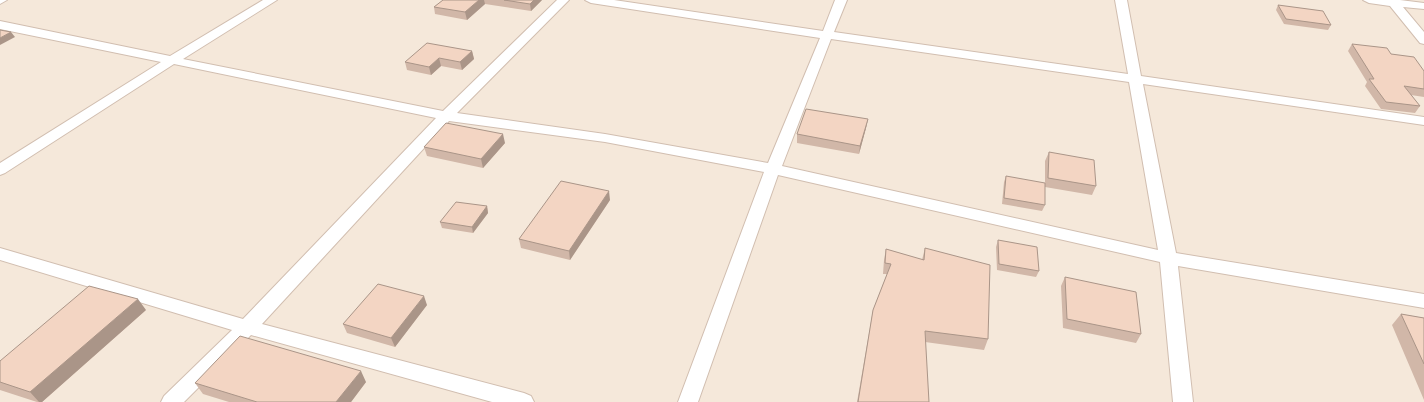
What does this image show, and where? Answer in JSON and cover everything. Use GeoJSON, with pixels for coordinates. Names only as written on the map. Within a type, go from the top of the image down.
{"type":"FeatureCollection","features":[{"type":"Feature","properties":{"kind":"street"},"geometry":{"type":"LineString","coordinates":[[0,170],[172,60],[271,0]]}},
{"type":"Feature","properties":{"kind":"street"},"geometry":{"type":"LineString","coordinates":[[171,402],[247,327],[446,116],[563,0]]}},
{"type":"Feature","properties":{"kind":"street"},"geometry":{"type":"LineString","coordinates":[[590,0],[827,36],[1136,78],[1424,121]]}},
{"type":"Feature","properties":{"kind":"street"},"geometry":{"type":"LineString","coordinates":[[688,402],[773,169],[841,0]]}},
{"type":"Feature","properties":{"kind":"street"},"geometry":{"type":"LineString","coordinates":[[1121,0],[1168,258],[1184,402]]}},
{"type":"Feature","properties":{"kind":"street"},"geometry":{"type":"LineString","coordinates":[[1369,0],[1392,1],[1424,6]]}},
{"type":"Feature","properties":{"kind":"street"},"geometry":{"type":"LineString","coordinates":[[1392,1],[1424,40]]}},
{"type":"Feature","properties":{"kind":"street"},"geometry":{"type":"LineString","coordinates":[[0,25],[446,116],[605,138],[773,169],[1168,258],[1424,301]]}},
{"type":"Feature","properties":{"kind":"street"},"geometry":{"type":"LineString","coordinates":[[0,254],[247,327],[524,402]]}},
{"type":"Feature","properties":{"kind":"shaded area"},"geometry":{"type":"Polygon","coordinates":[[[0,0],[1424,0],[1424,402],[0,402],[0,0]]]}},
{"type":"Feature","properties":{"kind":"building"},"geometry":{"type":"Polygon","coordinates":[[[443,0],[479,0],[465,12],[434,7],[443,0]]]}},
{"type":"Feature","properties":{"kind":"building"},"geometry":{"type":"Polygon","coordinates":[[[504,0],[534,0],[530,4],[504,0]]]}},
{"type":"Feature","properties":{"kind":"building"},"geometry":{"type":"Polygon","coordinates":[[[1278,5],[1323,11],[1331,25],[1286,19],[1278,5]]]}},
{"type":"Feature","properties":{"kind":"building"},"geometry":{"type":"Polygon","coordinates":[[[0,30],[11,32],[0,38],[0,30]]]}},
{"type":"Feature","properties":{"kind":"building"},"geometry":{"type":"Polygon","coordinates":[[[427,43],[472,51],[460,62],[439,58],[429,67],[405,62],[427,43]]]}},
{"type":"Feature","properties":{"kind":"building"},"geometry":{"type":"Polygon","coordinates":[[[1352,44],[1387,48],[1391,54],[1414,57],[1424,71],[1424,89],[1404,86],[1420,106],[1386,102],[1369,79],[1374,79],[1352,44]]]}},
{"type":"Feature","properties":{"kind":"building"},"geometry":{"type":"Polygon","coordinates":[[[806,109],[868,119],[860,146],[797,134],[806,109]]]}},
{"type":"Feature","properties":{"kind":"building"},"geometry":{"type":"Polygon","coordinates":[[[446,123],[503,134],[481,159],[424,147],[446,123]]]}},
{"type":"Feature","properties":{"kind":"building"},"geometry":{"type":"Polygon","coordinates":[[[1049,152],[1094,160],[1096,186],[1048,178],[1049,152]]]}},
{"type":"Feature","properties":{"kind":"building"},"geometry":{"type":"Polygon","coordinates":[[[1006,176],[1045,183],[1045,205],[1004,198],[1006,176]]]}},
{"type":"Feature","properties":{"kind":"building"},"geometry":{"type":"Polygon","coordinates":[[[561,181],[609,191],[569,251],[519,239],[561,181]]]}},
{"type":"Feature","properties":{"kind":"building"},"geometry":{"type":"Polygon","coordinates":[[[456,202],[487,206],[472,227],[440,222],[456,202]]]}},
{"type":"Feature","properties":{"kind":"building"},"geometry":{"type":"Polygon","coordinates":[[[998,240],[1037,247],[1039,271],[999,264],[998,240]]]}},
{"type":"Feature","properties":{"kind":"building"},"geometry":{"type":"Polygon","coordinates":[[[925,248],[990,265],[988,339],[925,331],[929,402],[858,402],[873,310],[891,264],[885,263],[886,249],[924,260],[925,248]]]}},
{"type":"Feature","properties":{"kind":"building"},"geometry":{"type":"Polygon","coordinates":[[[1065,277],[1136,292],[1141,334],[1067,319],[1065,277]]]}},
{"type":"Feature","properties":{"kind":"building"},"geometry":{"type":"Polygon","coordinates":[[[378,284],[424,296],[391,338],[343,324],[378,284]]]}},
{"type":"Feature","properties":{"kind":"building"},"geometry":{"type":"Polygon","coordinates":[[[89,286],[138,299],[30,392],[0,382],[0,361],[89,286]]]}},
{"type":"Feature","properties":{"kind":"building"},"geometry":{"type":"Polygon","coordinates":[[[1401,314],[1424,318],[1424,364],[1401,314]]]}},
{"type":"Feature","properties":{"kind":"building"},"geometry":{"type":"Polygon","coordinates":[[[240,336],[361,371],[336,402],[257,402],[195,383],[240,336]]]}}]}
